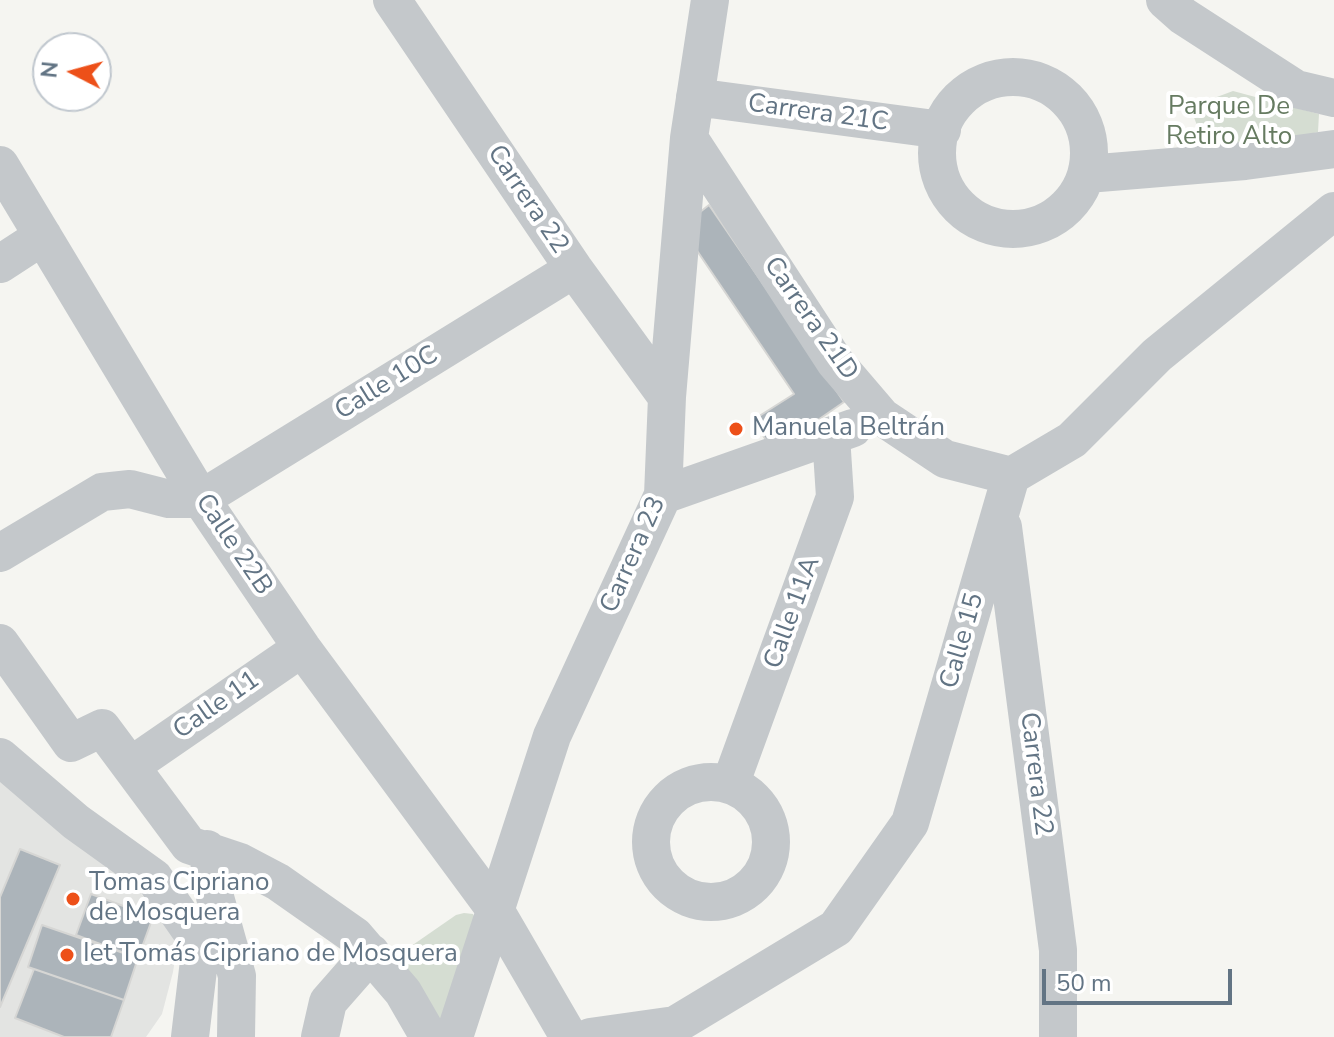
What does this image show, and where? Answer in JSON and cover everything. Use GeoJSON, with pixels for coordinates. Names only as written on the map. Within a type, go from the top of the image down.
{"type":"FeatureCollection","features":[{"type":"Feature","properties":{"kind":"street","name":"Carrera 23"},"geometry":{"type":"LineString","coordinates":[[454,1037],[552,736],[663,495],[667,397],[689,138],[710,0]]}},
{"type":"Feature","properties":{"kind":"street"},"geometry":{"type":"LineString","coordinates":[[1165,0],[1183,16],[1296,89],[1334,98]]}},
{"type":"Feature","properties":{"kind":"street","name":"Carrera 22"},"geometry":{"type":"LineString","coordinates":[[400,3],[574,269],[667,397]]}},
{"type":"Feature","properties":{"kind":"street"},"geometry":{"type":"LineString","coordinates":[[1006,77],[1030,78],[1053,88],[1072,104],[1084,125],[1089,149],[1087,174],[1076,197],[1058,215],[1035,226],[1010,230],[986,225],[964,211],[947,192],[939,168],[938,142],[942,130],[946,118],[962,98],[982,83],[1006,77]]}},
{"type":"Feature","properties":{"kind":"street","name":"Carrera 21C"},"geometry":{"type":"LineString","coordinates":[[695,97],[942,130]]}},
{"type":"Feature","properties":{"kind":"street","name":"Carrera 21D"},"geometry":{"type":"LineString","coordinates":[[689,138],[835,362],[882,417],[945,459],[1011,476]]}},
{"type":"Feature","properties":{"kind":"street"},"geometry":{"type":"LineString","coordinates":[[1087,174],[1245,161],[1334,149]]}},
{"type":"Feature","properties":{"kind":"street","name":"Calle 22B"},"geometry":{"type":"LineString","coordinates":[[0,165],[201,499],[302,648],[494,908],[569,1037]]}},
{"type":"Feature","properties":{"kind":"street"},"geometry":{"type":"LineString","coordinates":[[1011,476],[1072,440],[1157,355],[1334,211]]}},
{"type":"Feature","properties":{"kind":"street"},"geometry":{"type":"LineString","coordinates":[[0,264],[43,236]]}},
{"type":"Feature","properties":{"kind":"street","name":"Calle 10C"},"geometry":{"type":"LineString","coordinates":[[201,499],[574,269]]}},
{"type":"Feature","properties":{"kind":"street"},"geometry":{"type":"LineString","coordinates":[[663,495],[882,417]]}},
{"type":"Feature","properties":{"kind":"street","name":"Calle 11A"},"geometry":{"type":"LineString","coordinates":[[730,785],[835,497],[831,436]]}},
{"type":"Feature","properties":{"kind":"street","name":"Calle 15"},"geometry":{"type":"LineString","coordinates":[[590,1037],[675,1025],[836,928],[910,823],[1011,476]]}},
{"type":"Feature","properties":{"kind":"street"},"geometry":{"type":"LineString","coordinates":[[0,553],[102,492],[130,489],[169,499],[201,499]]}},
{"type":"Feature","properties":{"kind":"street","name":"Carrera 22"},"geometry":{"type":"LineString","coordinates":[[1001,512],[1058,950],[1058,1037]]}},
{"type":"Feature","properties":{"kind":"street"},"geometry":{"type":"LineString","coordinates":[[0,643],[71,743],[102,728],[189,845],[207,849],[278,882],[355,936],[403,992],[429,1037]]}},
{"type":"Feature","properties":{"kind":"street","name":"Calle 11"},"geometry":{"type":"LineString","coordinates":[[132,765],[302,648]]}},
{"type":"Feature","properties":{"kind":"street"},"geometry":{"type":"LineString","coordinates":[[0,757],[76,822],[154,878],[195,937],[199,961],[190,1037]]}},
{"type":"Feature","properties":{"kind":"street"},"geometry":{"type":"LineString","coordinates":[[207,849],[215,897],[237,976],[236,1037]]}},
{"type":"Feature","properties":{"kind":"street"},"geometry":{"type":"LineString","coordinates":[[320,1037],[328,1002],[371,953]]}},
{"type":"Feature","properties":{"kind":"shaded area","name":"Tomas Cipriano de Mosquera"},"geometry":{"type":"Polygon","coordinates":[[[0,757],[134,885],[172,931],[177,946],[173,972],[162,1014],[146,1037],[0,1037],[0,757]]]}},
{"type":"Feature","properties":{"kind":"green space","name":"Parque De Retiro Alto"},"geometry":{"type":"Polygon","coordinates":[[[1233,91],[1319,114],[1318,132],[1234,153],[1208,154],[1190,107],[1233,91]]]}},
{"type":"Feature","properties":{"kind":"green space"},"geometry":{"type":"Polygon","coordinates":[[[473,914],[477,922],[438,1037],[389,958],[456,915],[473,914]]]}},
{"type":"Feature","properties":{"kind":"building","name":"Manuela Beltrán"},"geometry":{"type":"Polygon","coordinates":[[[709,205],[844,402],[773,451],[753,420],[794,394],[681,227],[709,205]]]}},
{"type":"Feature","properties":{"kind":"building"},"geometry":{"type":"Polygon","coordinates":[[[20,849],[60,865],[0,1007],[0,897],[20,849]]]}},
{"type":"Feature","properties":{"kind":"building"},"geometry":{"type":"Polygon","coordinates":[[[91,894],[153,917],[138,958],[76,935],[91,894]]]}},
{"type":"Feature","properties":{"kind":"building"},"geometry":{"type":"Polygon","coordinates":[[[42,925],[138,958],[124,1000],[28,967],[42,925]]]}},
{"type":"Feature","properties":{"kind":"building"},"geometry":{"type":"Polygon","coordinates":[[[34,969],[124,1000],[111,1037],[64,1037],[15,1018],[34,969]]]}},
{"type":"Feature","properties":{"kind":"place","name":"Manuela Beltrán"},"geometry":{"type":"Point","coordinates":[736,429]}},
{"type":"Feature","properties":{"kind":"place","name":"Tomas Cipriano de Mosquera"},"geometry":{"type":"Point","coordinates":[73,899]}},
{"type":"Feature","properties":{"kind":"place","name":"Iet Tomás Cipriano de Mosquera"},"geometry":{"type":"Point","coordinates":[67,955]}}]}
